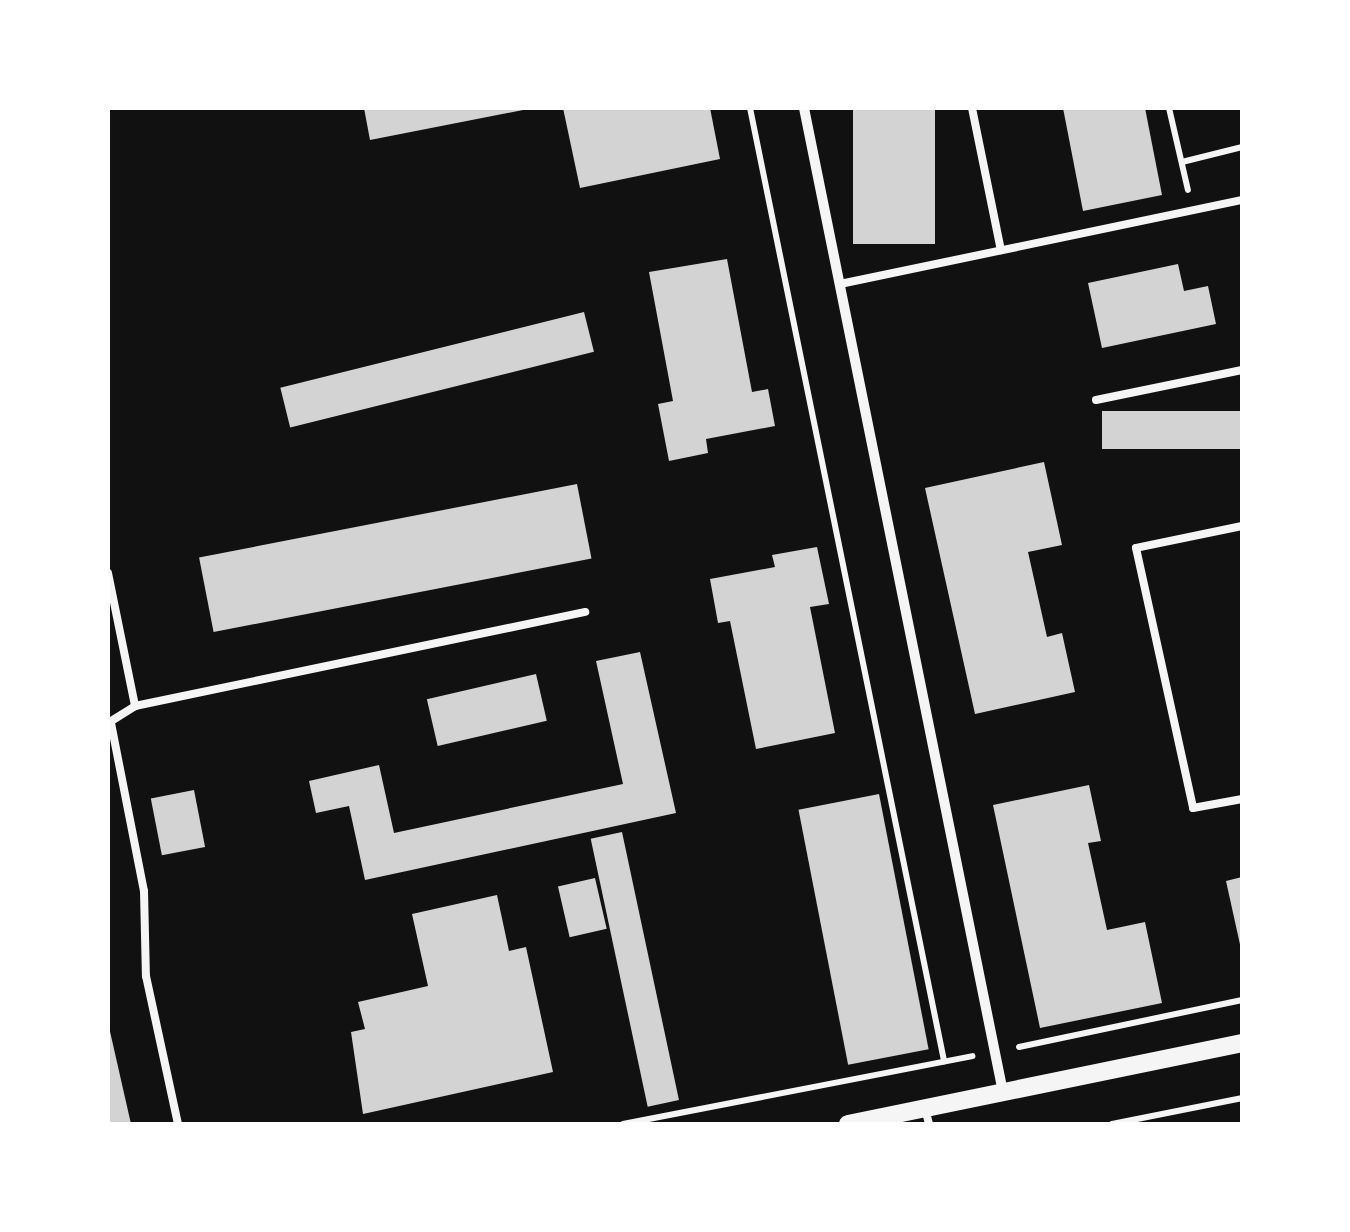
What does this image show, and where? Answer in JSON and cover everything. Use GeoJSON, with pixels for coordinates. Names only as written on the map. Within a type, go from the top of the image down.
{"type":"FeatureCollection","features":[{"type":"Feature","properties":{"kind":"street"},"geometry":{"type":"LineString","coordinates":[[804,108],[1003,1092]]}},
{"type":"Feature","properties":{"kind":"street"},"geometry":{"type":"LineString","coordinates":[[848,1124],[927,1116],[1003,1092],[1242,1043]]}},
{"type":"Feature","properties":{"kind":"lane"},"geometry":{"type":"LineString","coordinates":[[972,108],[1000,250]]}},
{"type":"Feature","properties":{"kind":"lane"},"geometry":{"type":"LineString","coordinates":[[840,284],[1242,200]]}},
{"type":"Feature","properties":{"kind":"lane"},"geometry":{"type":"LineString","coordinates":[[1096,400],[1242,370]]}},
{"type":"Feature","properties":{"kind":"lane"},"geometry":{"type":"LineString","coordinates":[[1242,526],[1136,548],[1193,808],[1242,799]]}},
{"type":"Feature","properties":{"kind":"lane"},"geometry":{"type":"LineString","coordinates":[[108,573],[135,706]]}},
{"type":"Feature","properties":{"kind":"lane"},"geometry":{"type":"LineString","coordinates":[[178,1124],[146,976],[144,890],[109,723],[135,706],[584,612]]}},
{"type":"Feature","properties":{"kind":"path"},"geometry":{"type":"LineString","coordinates":[[750,108],[944,1061]]}},
{"type":"Feature","properties":{"kind":"path"},"geometry":{"type":"LineString","coordinates":[[1169,108],[1193,210]]}},
{"type":"Feature","properties":{"kind":"path"},"geometry":{"type":"LineString","coordinates":[[1182,162],[1242,147]]}},
{"type":"Feature","properties":{"kind":"path"},"geometry":{"type":"LineString","coordinates":[[623,1124],[1242,1000]]}},
{"type":"Feature","properties":{"kind":"path"},"geometry":{"type":"LineString","coordinates":[[1112,1124],[1242,1098]]}},
{"type":"Feature","properties":{"kind":"building"},"geometry":{"type":"Polygon","coordinates":[[[364,108],[528,108],[528,109],[370,140],[364,108]]]}},
{"type":"Feature","properties":{"kind":"building"},"geometry":{"type":"Polygon","coordinates":[[[563,108],[710,108],[720,159],[580,188],[563,108]]]}},
{"type":"Feature","properties":{"kind":"building"},"geometry":{"type":"Polygon","coordinates":[[[853,108],[935,108],[935,244],[853,244],[853,108]]]}},
{"type":"Feature","properties":{"kind":"building"},"geometry":{"type":"Polygon","coordinates":[[[1063,108],[1145,108],[1162,195],[1083,211],[1063,108]]]}},
{"type":"Feature","properties":{"kind":"building"},"geometry":{"type":"Polygon","coordinates":[[[727,259],[752,392],[768,389],[775,426],[706,439],[708,453],[669,461],[658,404],[673,401],[649,272],[727,259]]]}},
{"type":"Feature","properties":{"kind":"building"},"geometry":{"type":"Polygon","coordinates":[[[1178,264],[1184,291],[1208,286],[1216,324],[1102,348],[1088,283],[1178,264]]]}},
{"type":"Feature","properties":{"kind":"building"},"geometry":{"type":"Polygon","coordinates":[[[584,312],[594,352],[290,428],[280,388],[584,312]]]}},
{"type":"Feature","properties":{"kind":"building"},"geometry":{"type":"Polygon","coordinates":[[[1102,411],[1242,411],[1242,449],[1102,449],[1102,411]]]}},
{"type":"Feature","properties":{"kind":"building"},"geometry":{"type":"Polygon","coordinates":[[[1044,462],[1062,545],[1028,552],[1047,637],[1062,633],[1075,692],[975,714],[925,488],[1044,462]]]}},
{"type":"Feature","properties":{"kind":"building"},"geometry":{"type":"Polygon","coordinates":[[[577,484],[592,559],[214,632],[199,557],[577,484]]]}},
{"type":"Feature","properties":{"kind":"building"},"geometry":{"type":"Polygon","coordinates":[[[817,547],[829,604],[810,607],[835,733],[756,749],[730,621],[718,623],[710,579],[775,567],[772,555],[817,547]]]}},
{"type":"Feature","properties":{"kind":"building"},"geometry":{"type":"Polygon","coordinates":[[[640,652],[676,813],[365,880],[349,806],[316,813],[309,781],[379,765],[394,833],[623,784],[596,661],[640,652]]]}},
{"type":"Feature","properties":{"kind":"building"},"geometry":{"type":"Polygon","coordinates":[[[536,674],[547,721],[438,746],[427,699],[536,674]]]}},
{"type":"Feature","properties":{"kind":"building"},"geometry":{"type":"Polygon","coordinates":[[[1089,785],[1101,841],[1088,843],[1107,930],[1145,922],[1162,1003],[1040,1028],[993,805],[1089,785]]]}},
{"type":"Feature","properties":{"kind":"building"},"geometry":{"type":"Polygon","coordinates":[[[194,790],[205,847],[162,855],[151,798],[194,790]]]}},
{"type":"Feature","properties":{"kind":"building"},"geometry":{"type":"Polygon","coordinates":[[[879,794],[929,1049],[848,1065],[799,810],[879,794]]]}},
{"type":"Feature","properties":{"kind":"building"},"geometry":{"type":"Polygon","coordinates":[[[622,832],[679,1100],[648,1107],[591,839],[622,832]]]}},
{"type":"Feature","properties":{"kind":"building"},"geometry":{"type":"Polygon","coordinates":[[[1242,877],[1242,949],[1241,949],[1226,881],[1242,877]]]}},
{"type":"Feature","properties":{"kind":"building"},"geometry":{"type":"Polygon","coordinates":[[[595,878],[607,929],[570,937],[558,887],[595,878]]]}},
{"type":"Feature","properties":{"kind":"building"},"geometry":{"type":"Polygon","coordinates":[[[497,895],[509,951],[526,947],[553,1072],[363,1114],[351,1032],[365,1029],[358,1002],[428,986],[412,914],[497,895]]]}},
{"type":"Feature","properties":{"kind":"building"},"geometry":{"type":"Polygon","coordinates":[[[109,1027],[131,1124],[108,1124],[109,1027]]]}}]}
